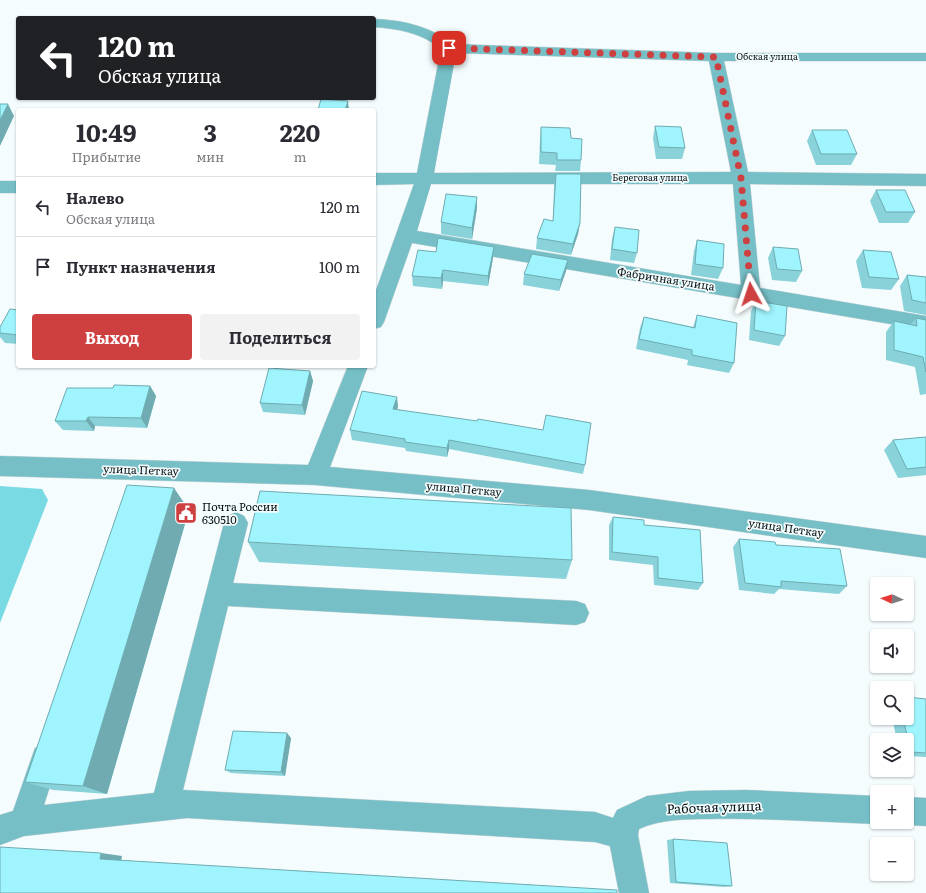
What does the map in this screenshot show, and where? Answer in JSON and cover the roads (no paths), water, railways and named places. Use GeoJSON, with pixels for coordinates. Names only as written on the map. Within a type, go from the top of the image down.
{"type":"FeatureCollection","features":[{"type":"Feature","properties":{"kind":"street"},"geometry":{"type":"LineString","coordinates":[[376,24],[419,30],[443,42],[449,48],[425,178],[406,236],[376,317]]}},
{"type":"Feature","properties":{"kind":"street","name":"Обская улица"},"geometry":{"type":"LineString","coordinates":[[449,48],[716,57],[926,57]]}},
{"type":"Feature","properties":{"kind":"street"},"geometry":{"type":"LineString","coordinates":[[716,57],[741,178],[751,294]]}},
{"type":"Feature","properties":{"kind":"street","name":"Береговая улица"},"geometry":{"type":"LineString","coordinates":[[376,179],[741,178],[926,180]]}},
{"type":"Feature","properties":{"kind":"street"},"geometry":{"type":"LineString","coordinates":[[0,187],[16,187]]}},
{"type":"Feature","properties":{"kind":"street","name":"Фабричная улица"},"geometry":{"type":"LineString","coordinates":[[406,236],[926,323]]}},
{"type":"Feature","properties":{"kind":"street"},"geometry":{"type":"LineString","coordinates":[[315,475],[357,368]]}},
{"type":"Feature","properties":{"kind":"street","name":"улица Петкау"},"geometry":{"type":"LineString","coordinates":[[0,466],[315,475],[589,500],[926,547]]}},
{"type":"Feature","properties":{"kind":"street"},"geometry":{"type":"LineString","coordinates":[[165,806],[236,523]]}},
{"type":"Feature","properties":{"kind":"street"},"geometry":{"type":"LineString","coordinates":[[219,594],[576,614]]}},
{"type":"Feature","properties":{"kind":"street"},"geometry":{"type":"LineString","coordinates":[[12,826],[53,732]]}},
{"type":"Feature","properties":{"kind":"street"},"geometry":{"type":"LineString","coordinates":[[12,826],[187,804],[595,827],[623,835],[634,893]]}},
{"type":"Feature","properties":{"kind":"street","name":"Рабочая улица"},"geometry":{"type":"LineString","coordinates":[[623,835],[628,820],[647,810],[689,805],[746,804],[870,810]]}},
{"type":"Feature","properties":{"kind":"street"},"geometry":{"type":"LineString","coordinates":[[914,811],[926,812]]}},
{"type":"Feature","properties":{"kind":"place","name":"Почта России 630510"},"geometry":{"type":"Point","coordinates":[186,513]}}]}
